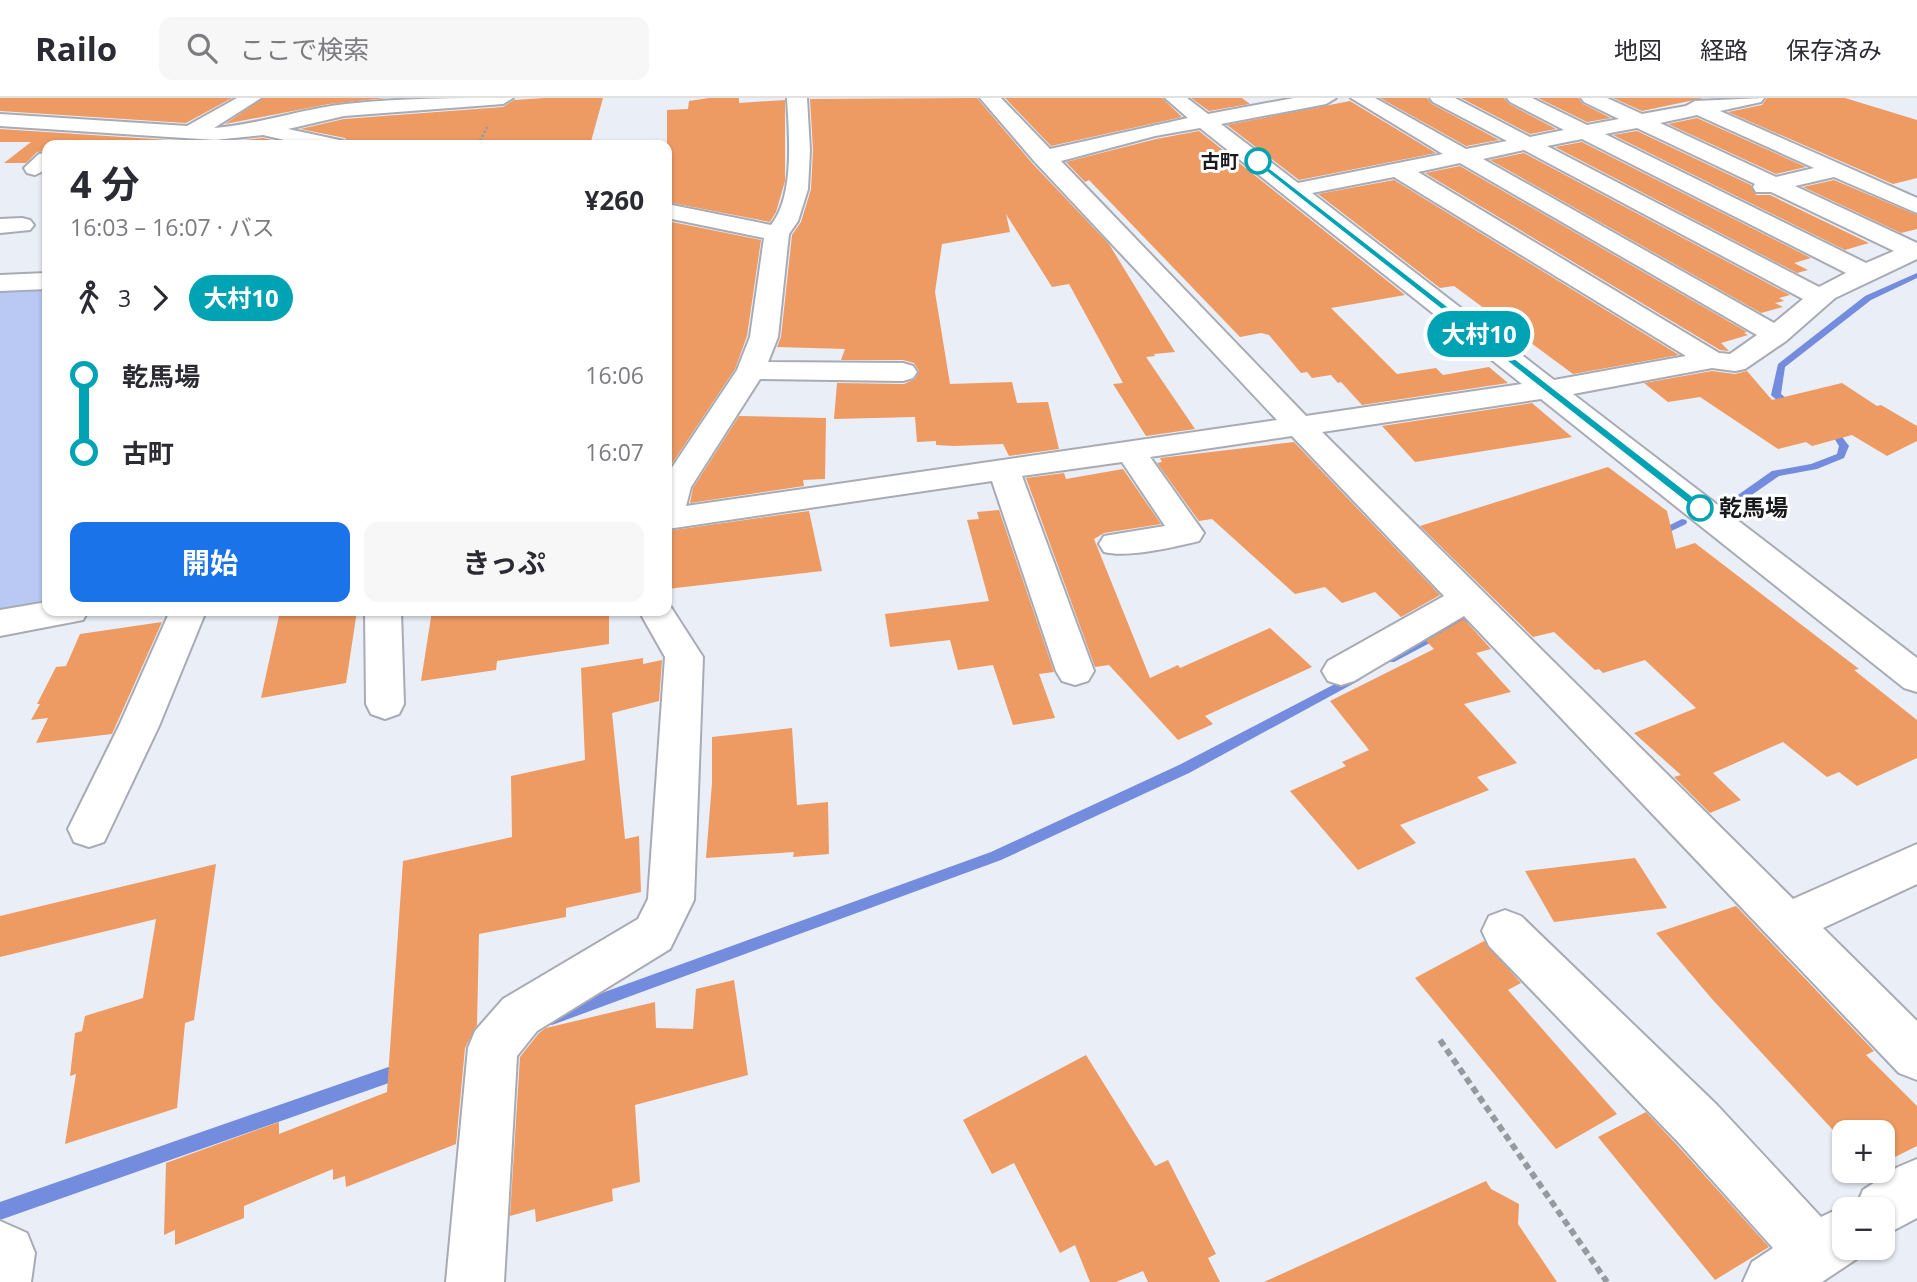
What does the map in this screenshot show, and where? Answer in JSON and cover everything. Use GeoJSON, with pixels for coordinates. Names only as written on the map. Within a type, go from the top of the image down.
{"type":"FeatureCollection","features":[{"type":"Feature","properties":{"kind":"street"},"geometry":{"type":"LineString","coordinates":[[203,137],[251,98]]}},
{"type":"Feature","properties":{"kind":"street"},"geometry":{"type":"LineString","coordinates":[[263,137],[344,110],[503,98]]}},
{"type":"Feature","properties":{"kind":"street"},"geometry":{"type":"LineString","coordinates":[[672,499],[675,487],[751,370],[764,337],[777,233],[788,223],[800,161],[797,98]]}},
{"type":"Feature","properties":{"kind":"street"},"geometry":{"type":"LineString","coordinates":[[990,98],[1297,424],[1917,1056]]}},
{"type":"Feature","properties":{"kind":"street"},"geometry":{"type":"LineString","coordinates":[[1175,98],[1917,678]]}},
{"type":"Feature","properties":{"kind":"street"},"geometry":{"type":"LineString","coordinates":[[1042,156],[1062,155],[1154,130],[1292,101],[1326,98]]}},
{"type":"Feature","properties":{"kind":"street"},"geometry":{"type":"LineString","coordinates":[[1361,98],[1776,335]]}},
{"type":"Feature","properties":{"kind":"street"},"geometry":{"type":"LineString","coordinates":[[1440,98],[1821,298]]}},
{"type":"Feature","properties":{"kind":"street"},"geometry":{"type":"LineString","coordinates":[[1517,98],[1866,273]]}},
{"type":"Feature","properties":{"kind":"street"},"geometry":{"type":"LineString","coordinates":[[1591,98],[1917,251]]}},
{"type":"Feature","properties":{"kind":"street"},"geometry":{"type":"LineString","coordinates":[[1675,98],[1917,206]]}},
{"type":"Feature","properties":{"kind":"street"},"geometry":{"type":"LineString","coordinates":[[1295,190],[1754,98]]}},
{"type":"Feature","properties":{"kind":"street"},"geometry":{"type":"LineString","coordinates":[[50,123],[88,104]]}},
{"type":"Feature","properties":{"kind":"street"},"geometry":{"type":"LineString","coordinates":[[2,108],[50,123],[203,137],[291,140]]}},
{"type":"Feature","properties":{"kind":"street"},"geometry":{"type":"LineString","coordinates":[[72,140],[92,125]]}},
{"type":"Feature","properties":{"kind":"street"},"geometry":{"type":"LineString","coordinates":[[1399,170],[1520,243],[1546,262],[1560,267],[1712,360]]}},
{"type":"Feature","properties":{"kind":"street"},"geometry":{"type":"LineString","coordinates":[[1520,243],[1835,170]]}},
{"type":"Feature","properties":{"kind":"street"},"geometry":{"type":"LineString","coordinates":[[672,212],[777,233]]}},
{"type":"Feature","properties":{"kind":"street"},"geometry":{"type":"LineString","coordinates":[[672,517],[1550,389],[1712,360],[1735,363],[1776,335],[1821,298],[1866,273],[1917,251]]}},
{"type":"Feature","properties":{"kind":"street"},"geometry":{"type":"LineString","coordinates":[[0,283],[42,281]]}},
{"type":"Feature","properties":{"kind":"street"},"geometry":{"type":"LineString","coordinates":[[751,370],[903,372]]}},
{"type":"Feature","properties":{"kind":"street"},"geometry":{"type":"LineString","coordinates":[[1116,544],[1186,533],[1129,450]]}},
{"type":"Feature","properties":{"kind":"street"},"geometry":{"type":"LineString","coordinates":[[1004,469],[1076,671]]}},
{"type":"Feature","properties":{"kind":"street"},"geometry":{"type":"LineString","coordinates":[[1341,671],[1468,598]]}},
{"type":"Feature","properties":{"kind":"street"},"geometry":{"type":"LineString","coordinates":[[0,623],[42,616]]}},
{"type":"Feature","properties":{"kind":"street"},"geometry":{"type":"LineString","coordinates":[[89,829],[139,726],[186,616]]}},
{"type":"Feature","properties":{"kind":"street"},"geometry":{"type":"LineString","coordinates":[[383,616],[385,704]]}},
{"type":"Feature","properties":{"kind":"street"},"geometry":{"type":"LineString","coordinates":[[475,1282],[507,1032],[654,934],[671,900],[684,657],[660,616]]}},
{"type":"Feature","properties":{"kind":"street"},"geometry":{"type":"LineString","coordinates":[[1788,923],[1917,863]]}},
{"type":"Feature","properties":{"kind":"street"},"geometry":{"type":"LineString","coordinates":[[1505,931],[1698,1124],[1811,1256]]}},
{"type":"Feature","properties":{"kind":"street"},"geometry":{"type":"LineString","coordinates":[[1895,1200],[1917,1186]]}},
{"type":"Feature","properties":{"kind":"street"},"geometry":{"type":"LineString","coordinates":[[0,1249],[7,1253],[2,1282]]}},
{"type":"Feature","properties":{"kind":"path"},"geometry":{"type":"LineString","coordinates":[[1440,1040],[1607,1282]]}},
{"type":"Feature","properties":{"kind":"shaded area"},"geometry":{"type":"Polygon","coordinates":[[[42,282],[42,606],[0,611],[0,285],[42,282]]]}},
{"type":"Feature","properties":{"kind":"building"},"geometry":{"type":"Polygon","coordinates":[[[0,98],[232,98],[186,123],[0,111],[0,98]]]}},
{"type":"Feature","properties":{"kind":"building"},"geometry":{"type":"Polygon","coordinates":[[[263,98],[386,98],[329,104],[225,124],[263,98]]]}},
{"type":"Feature","properties":{"kind":"building"},"geometry":{"type":"Polygon","coordinates":[[[603,98],[591,140],[346,140],[300,129],[344,119],[503,107],[514,100],[603,98]]]}},
{"type":"Feature","properties":{"kind":"building"},"geometry":{"type":"Polygon","coordinates":[[[709,98],[739,98],[739,103],[785,100],[785,181],[776,212],[770,222],[672,203],[672,140],[667,140],[667,110],[688,109],[689,101],[709,98]]]}},
{"type":"Feature","properties":{"kind":"building"},"geometry":{"type":"Polygon","coordinates":[[[977,98],[1032,163],[1109,244],[1175,352],[1146,357],[1195,429],[1146,436],[1113,384],[1123,383],[1069,284],[1052,287],[1006,214],[1010,232],[942,244],[935,292],[950,384],[1012,382],[1017,403],[1048,402],[1059,449],[1009,456],[1003,444],[954,446],[936,445],[936,441],[917,442],[915,417],[834,419],[837,383],[904,384],[915,379],[919,371],[914,363],[903,360],[841,360],[845,349],[777,347],[781,337],[792,235],[801,222],[811,189],[813,150],[810,99],[977,98]]]}},
{"type":"Feature","properties":{"kind":"building"},"geometry":{"type":"Polygon","coordinates":[[[1005,98],[1162,98],[1182,117],[1051,146],[1005,98]]]}},
{"type":"Feature","properties":{"kind":"building"},"geometry":{"type":"Polygon","coordinates":[[[1191,98],[1242,98],[1250,104],[1209,111],[1191,98]]]}},
{"type":"Feature","properties":{"kind":"building"},"geometry":{"type":"Polygon","coordinates":[[[1380,98],[1427,98],[1432,104],[1499,140],[1466,146],[1380,98]]]}},
{"type":"Feature","properties":{"kind":"building"},"geometry":{"type":"Polygon","coordinates":[[[1461,98],[1504,98],[1509,104],[1556,129],[1530,134],[1461,98]]]}},
{"type":"Feature","properties":{"kind":"building"},"geometry":{"type":"Polygon","coordinates":[[[1538,98],[1578,98],[1583,104],[1611,118],[1587,122],[1538,98]]]}},
{"type":"Feature","properties":{"kind":"building"},"geometry":{"type":"Polygon","coordinates":[[[1613,98],[1704,98],[1642,111],[1613,98]]]}},
{"type":"Feature","properties":{"kind":"building"},"geometry":{"type":"Polygon","coordinates":[[[1767,98],[1845,98],[1917,120],[1917,178],[1893,184],[1728,112],[1762,105],[1767,98]]]}},
{"type":"Feature","properties":{"kind":"building"},"geometry":{"type":"Polygon","coordinates":[[[1350,101],[1436,153],[1299,180],[1227,125],[1350,101]]]}},
{"type":"Feature","properties":{"kind":"building"},"geometry":{"type":"Polygon","coordinates":[[[1697,118],[1806,167],[1776,174],[1668,124],[1697,118]]]}},
{"type":"Feature","properties":{"kind":"building"},"geometry":{"type":"Polygon","coordinates":[[[0,129],[169,140],[42,140],[42,152],[37,152],[26,163],[4,163],[31,142],[0,142],[0,129]]]}},
{"type":"Feature","properties":{"kind":"building"},"geometry":{"type":"Polygon","coordinates":[[[1199,131],[1405,295],[1331,308],[1397,374],[1436,368],[1443,375],[1489,367],[1508,383],[1362,405],[1331,375],[1312,378],[1307,372],[1301,373],[1269,335],[1261,333],[1240,337],[1089,180],[1085,182],[1066,162],[1199,131]]]}},
{"type":"Feature","properties":{"kind":"building"},"geometry":{"type":"Polygon","coordinates":[[[1637,131],[1751,185],[1756,195],[1770,195],[1869,243],[1845,250],[1613,135],[1637,131]]]}},
{"type":"Feature","properties":{"kind":"building"},"geometry":{"type":"Polygon","coordinates":[[[1582,142],[1811,258],[1794,263],[1808,270],[1797,273],[1555,147],[1582,142]]]}},
{"type":"Feature","properties":{"kind":"building"},"geometry":{"type":"Polygon","coordinates":[[[1524,153],[1790,295],[1779,298],[1784,301],[1775,303],[1783,307],[1761,313],[1490,160],[1524,153]]]}},
{"type":"Feature","properties":{"kind":"building"},"geometry":{"type":"Polygon","coordinates":[[[1460,166],[1748,335],[1721,343],[1729,351],[1720,350],[1425,173],[1460,166]]]}},
{"type":"Feature","properties":{"kind":"building"},"geometry":{"type":"Polygon","coordinates":[[[1394,180],[1679,355],[1573,374],[1454,286],[1440,288],[1318,194],[1394,180]]]}},
{"type":"Feature","properties":{"kind":"building"},"geometry":{"type":"Polygon","coordinates":[[[1834,180],[1917,215],[1917,229],[1901,233],[1803,187],[1834,180]]]}},
{"type":"Feature","properties":{"kind":"building"},"geometry":{"type":"Polygon","coordinates":[[[672,222],[761,240],[747,336],[735,369],[672,464],[672,222]]]}},
{"type":"Feature","properties":{"kind":"building"},"geometry":{"type":"Polygon","coordinates":[[[1712,371],[1735,374],[1747,371],[1772,400],[1842,383],[1877,406],[1881,405],[1917,426],[1917,441],[1887,456],[1852,435],[1812,446],[1806,442],[1778,449],[1700,397],[1668,402],[1644,383],[1712,371]]]}},
{"type":"Feature","properties":{"kind":"building"},"geometry":{"type":"Polygon","coordinates":[[[1532,403],[1572,437],[1415,462],[1382,426],[1532,403]]]}},
{"type":"Feature","properties":{"kind":"building"},"geometry":{"type":"Polygon","coordinates":[[[739,416],[826,418],[825,479],[803,480],[804,486],[690,503],[693,488],[739,416]]]}},
{"type":"Feature","properties":{"kind":"building"},"geometry":{"type":"Polygon","coordinates":[[[1294,442],[1440,595],[1401,617],[1375,592],[1342,603],[1325,587],[1295,594],[1212,519],[1199,521],[1157,463],[1162,462],[1160,458],[1294,442]]]}},
{"type":"Feature","properties":{"kind":"building"},"geometry":{"type":"Polygon","coordinates":[[[1608,467],[1667,511],[1676,549],[1695,543],[1859,669],[1854,670],[1917,720],[1917,758],[1857,786],[1839,772],[1827,777],[1783,742],[1713,773],[1741,800],[1710,813],[1674,777],[1681,775],[1634,733],[1696,708],[1645,660],[1603,673],[1599,669],[1595,670],[1554,632],[1533,637],[1420,526],[1608,467]]]}},
{"type":"Feature","properties":{"kind":"building"},"geometry":{"type":"Polygon","coordinates":[[[1123,469],[1161,524],[1104,533],[1094,539],[1150,678],[1178,665],[1180,668],[1270,628],[1312,667],[1205,716],[1213,724],[1178,740],[1109,665],[1095,667],[1026,478],[1064,473],[1066,479],[1123,469]]]}},
{"type":"Feature","properties":{"kind":"building"},"geometry":{"type":"Polygon","coordinates":[[[999,510],[1054,672],[1039,674],[1055,718],[1013,725],[993,665],[958,670],[950,640],[890,647],[885,614],[989,601],[967,520],[979,519],[977,512],[999,510]]]}},
{"type":"Feature","properties":{"kind":"building"},"geometry":{"type":"Polygon","coordinates":[[[809,511],[822,571],[672,588],[672,530],[809,511]]]}},
{"type":"Feature","properties":{"kind":"building"},"geometry":{"type":"Polygon","coordinates":[[[279,616],[356,616],[346,683],[261,698],[279,616]]]}},
{"type":"Feature","properties":{"kind":"building"},"geometry":{"type":"Polygon","coordinates":[[[431,616],[609,616],[609,644],[497,661],[496,670],[421,681],[431,616]]]}},
{"type":"Feature","properties":{"kind":"building"},"geometry":{"type":"Polygon","coordinates":[[[1464,619],[1491,649],[1476,653],[1511,692],[1464,704],[1517,763],[1477,777],[1489,790],[1400,825],[1416,843],[1358,870],[1290,791],[1346,766],[1342,762],[1369,750],[1330,701],[1434,649],[1426,641],[1464,619]]]}},
{"type":"Feature","properties":{"kind":"building"},"geometry":{"type":"Polygon","coordinates":[[[162,622],[112,734],[36,743],[48,718],[31,720],[40,704],[37,704],[56,667],[66,666],[80,634],[162,622]]]}},
{"type":"Feature","properties":{"kind":"building"},"geometry":{"type":"Polygon","coordinates":[[[643,658],[643,664],[662,660],[659,701],[612,713],[625,839],[639,836],[641,892],[566,908],[566,917],[479,934],[477,1025],[465,1048],[456,1144],[346,1187],[345,1176],[333,1180],[333,1169],[244,1206],[244,1218],[175,1245],[175,1230],[164,1235],[166,1163],[279,1122],[279,1134],[387,1092],[403,861],[512,837],[511,776],[585,760],[581,668],[643,658]]]}},
{"type":"Feature","properties":{"kind":"building"},"geometry":{"type":"Polygon","coordinates":[[[792,728],[797,805],[828,802],[829,854],[793,857],[794,852],[706,858],[712,783],[712,737],[792,728]]]}},
{"type":"Feature","properties":{"kind":"building"},"geometry":{"type":"Polygon","coordinates":[[[1635,858],[1667,908],[1554,922],[1525,871],[1635,858]]]}},
{"type":"Feature","properties":{"kind":"building"},"geometry":{"type":"Polygon","coordinates":[[[216,864],[194,1020],[185,1023],[177,1108],[65,1144],[76,1074],[70,1076],[75,1033],[82,1031],[85,1016],[143,998],[156,919],[0,957],[0,916],[216,864]]]}},
{"type":"Feature","properties":{"kind":"building"},"geometry":{"type":"Polygon","coordinates":[[[1736,906],[1874,1051],[1866,1055],[1917,1106],[1917,1146],[1895,1157],[1895,1120],[1832,1120],[1832,1129],[1712,999],[1656,933],[1736,906]]]}},
{"type":"Feature","properties":{"kind":"building"},"geometry":{"type":"Polygon","coordinates":[[[1484,941],[1521,983],[1508,990],[1617,1114],[1556,1149],[1415,978],[1484,941]]]}},
{"type":"Feature","properties":{"kind":"building"},"geometry":{"type":"Polygon","coordinates":[[[734,980],[748,1075],[635,1105],[640,1182],[612,1189],[613,1201],[536,1222],[535,1209],[510,1216],[520,1057],[539,1033],[546,1028],[655,1002],[656,1028],[693,1029],[696,989],[734,980]]]}},
{"type":"Feature","properties":{"kind":"building"},"geometry":{"type":"Polygon","coordinates":[[[1086,1055],[1155,1166],[1168,1160],[1216,1254],[1208,1258],[1220,1282],[1148,1282],[1143,1271],[1116,1282],[1090,1282],[1075,1245],[1060,1253],[1014,1163],[992,1174],[963,1120],[1086,1055]]]}},
{"type":"Feature","properties":{"kind":"building"},"geometry":{"type":"Polygon","coordinates":[[[1646,1112],[1769,1247],[1715,1280],[1598,1137],[1646,1112]]]}},
{"type":"Feature","properties":{"kind":"building"},"geometry":{"type":"Polygon","coordinates":[[[1486,1181],[1491,1189],[1519,1204],[1518,1224],[1557,1282],[1264,1282],[1486,1181]]]}},
{"type":"Feature","properties":{"kind":"waterway"},"geometry":{"type":"LineString","coordinates":[[1791,406],[1776,395],[1781,366],[1868,298],[1917,275]]}},
{"type":"Feature","properties":{"kind":"waterway"},"geometry":{"type":"LineString","coordinates":[[1739,499],[1776,473],[1813,467],[1841,456],[1844,446],[1837,436],[1827,429]]}},
{"type":"Feature","properties":{"kind":"waterway"},"geometry":{"type":"LineString","coordinates":[[1657,534],[1682,522]]}},
{"type":"Feature","properties":{"kind":"waterway"},"geometry":{"type":"LineString","coordinates":[[1390,659],[1467,618]]}},
{"type":"Feature","properties":{"kind":"waterway"},"geometry":{"type":"LineString","coordinates":[[552,1018],[996,856],[1184,769],[1356,677]]}},
{"type":"Feature","properties":{"kind":"waterway"},"geometry":{"type":"LineString","coordinates":[[0,1211],[403,1070]]}},
{"type":"Feature","properties":{"kind":"bus line","name":"大村10"},"geometry":{"type":"LineString","coordinates":[[1258,161],[1700,508]]}},
{"type":"Feature","properties":{"kind":"place","name":"古町"},"geometry":{"type":"Point","coordinates":[1258,161]}},
{"type":"Feature","properties":{"kind":"place","name":"乾馬場"},"geometry":{"type":"Point","coordinates":[1700,508]}}]}
